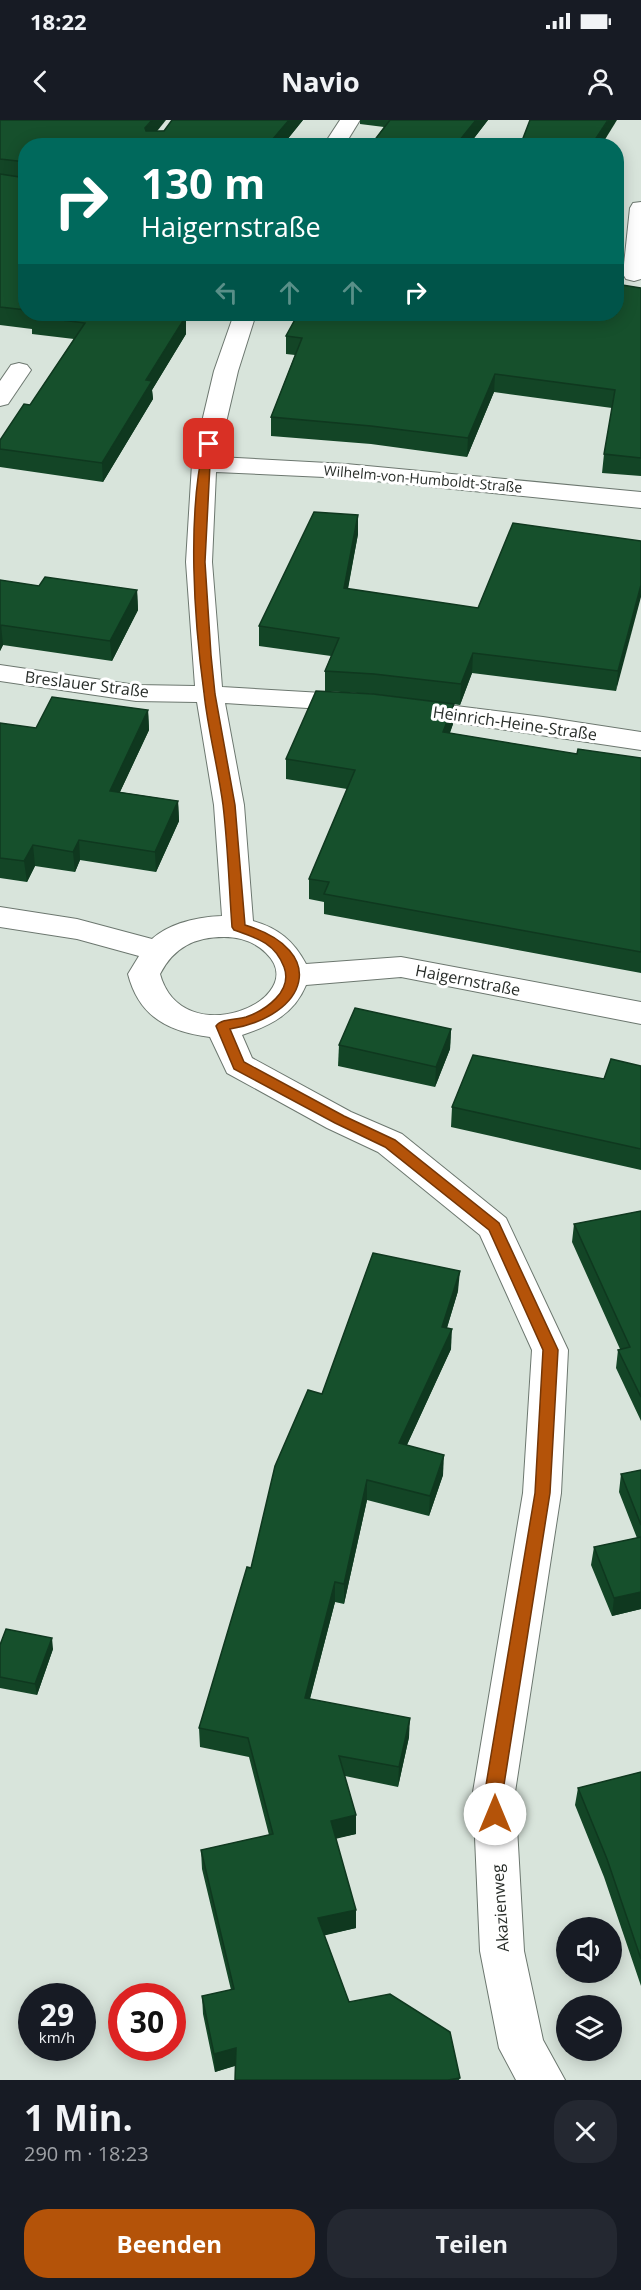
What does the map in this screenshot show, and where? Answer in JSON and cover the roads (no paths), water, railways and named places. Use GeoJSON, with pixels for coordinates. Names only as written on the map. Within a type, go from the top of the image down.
{"type":"FeatureCollection","features":[{"type":"Feature","properties":{"kind":"street"},"geometry":{"type":"LineString","coordinates":[[338,138],[350,120]]}},
{"type":"Feature","properties":{"kind":"street"},"geometry":{"type":"LineString","coordinates":[[631,273],[641,208]]}},
{"type":"Feature","properties":{"kind":"street"},"geometry":{"type":"LineString","coordinates":[[238,927],[229,805],[209,694],[199,562],[204,464],[226,370],[243,321]]}},
{"type":"Feature","properties":{"kind":"street"},"geometry":{"type":"LineString","coordinates":[[0,399],[19,370]]}},
{"type":"Feature","properties":{"kind":"street","name":"Wilhelm-von-Humboldt-Straße"},"geometry":{"type":"LineString","coordinates":[[204,464],[346,471],[641,500]]}},
{"type":"Feature","properties":{"kind":"street","name":"Breslauer Straße"},"geometry":{"type":"LineString","coordinates":[[0,673],[136,693],[209,694]]}},
{"type":"Feature","properties":{"kind":"street","name":"Heinrich-Heine-Straße"},"geometry":{"type":"LineString","coordinates":[[209,694],[373,704],[543,725],[641,741]]}},
{"type":"Feature","properties":{"kind":"street"},"geometry":{"type":"LineString","coordinates":[[0,917],[77,930],[156,950]]}},
{"type":"Feature","properties":{"kind":"street"},"geometry":{"type":"LineString","coordinates":[[204,927],[238,927],[262,935],[285,951],[294,975],[288,994],[274,1009],[249,1021],[222,1026],[196,1024],[166,1012],[149,994],[144,974],[156,950],[175,936],[204,927]]}},
{"type":"Feature","properties":{"kind":"street","name":"Haigernstraße"},"geometry":{"type":"LineString","coordinates":[[294,975],[401,968],[641,1013]]}},
{"type":"Feature","properties":{"kind":"street","name":"Akazienweg"},"geometry":{"type":"LineString","coordinates":[[222,1026],[239,1065],[339,1120],[390,1143],[494,1227],[550,1350],[542,1493],[494,1791],[502,1951],[522,2048],[542,2080]]}}]}
